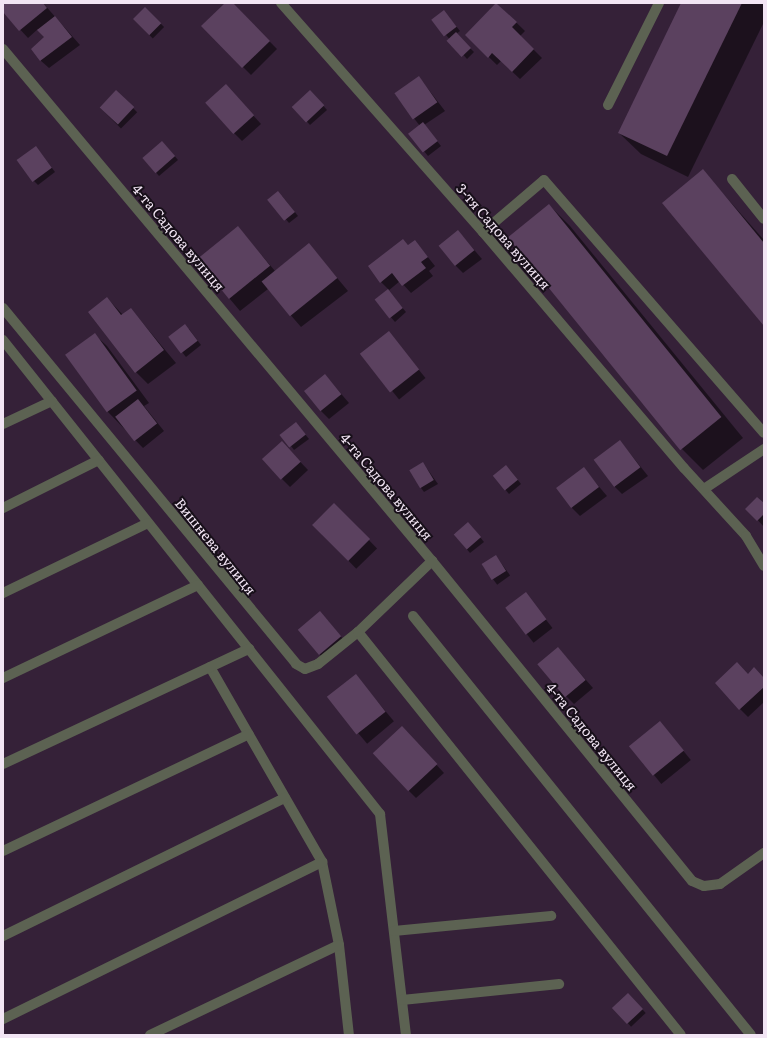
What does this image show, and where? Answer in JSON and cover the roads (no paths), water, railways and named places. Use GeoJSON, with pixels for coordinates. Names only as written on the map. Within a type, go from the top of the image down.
{"type":"FeatureCollection","features":[{"type":"Feature","properties":{"kind":"street","name":"3-тя Садова вулиця"},"geometry":{"type":"LineString","coordinates":[[281,3],[483,232],[679,462],[704,489]]}},
{"type":"Feature","properties":{"kind":"street"},"geometry":{"type":"LineString","coordinates":[[608,105],[659,3]]}},
{"type":"Feature","properties":{"kind":"street","name":"4-та Садова вулиця"},"geometry":{"type":"LineString","coordinates":[[3,49],[432,562],[692,881],[704,886],[720,884],[764,853]]}},
{"type":"Feature","properties":{"kind":"street"},"geometry":{"type":"LineString","coordinates":[[732,179],[764,219]]}},
{"type":"Feature","properties":{"kind":"street"},"geometry":{"type":"LineString","coordinates":[[483,232],[544,180],[764,433]]}},
{"type":"Feature","properties":{"kind":"street","name":"Вишнева вулиця"},"geometry":{"type":"LineString","coordinates":[[3,308],[296,664],[305,669],[318,664],[358,632],[432,562]]}},
{"type":"Feature","properties":{"kind":"street"},"geometry":{"type":"LineString","coordinates":[[3,341],[380,814],[406,1035]]}},
{"type":"Feature","properties":{"kind":"street"},"geometry":{"type":"LineString","coordinates":[[3,424],[52,401]]}},
{"type":"Feature","properties":{"kind":"street"},"geometry":{"type":"LineString","coordinates":[[764,448],[704,489],[746,536],[764,566]]}},
{"type":"Feature","properties":{"kind":"street"},"geometry":{"type":"LineString","coordinates":[[3,508],[99,460]]}},
{"type":"Feature","properties":{"kind":"street"},"geometry":{"type":"LineString","coordinates":[[3,593],[148,523]]}},
{"type":"Feature","properties":{"kind":"street"},"geometry":{"type":"LineString","coordinates":[[3,678],[198,585]]}},
{"type":"Feature","properties":{"kind":"street"},"geometry":{"type":"LineString","coordinates":[[413,616],[751,1035]]}},
{"type":"Feature","properties":{"kind":"street"},"geometry":{"type":"LineString","coordinates":[[358,632],[681,1035]]}},
{"type":"Feature","properties":{"kind":"street"},"geometry":{"type":"LineString","coordinates":[[3,764],[249,649]]}},
{"type":"Feature","properties":{"kind":"street"},"geometry":{"type":"LineString","coordinates":[[210,667],[322,862],[339,945],[347,1034]]}},
{"type":"Feature","properties":{"kind":"street"},"geometry":{"type":"LineString","coordinates":[[3,851],[249,734]]}},
{"type":"Feature","properties":{"kind":"street"},"geometry":{"type":"LineString","coordinates":[[3,936],[285,798]]}},
{"type":"Feature","properties":{"kind":"street"},"geometry":{"type":"LineString","coordinates":[[3,1019],[322,862]]}},
{"type":"Feature","properties":{"kind":"street"},"geometry":{"type":"LineString","coordinates":[[394,931],[551,916]]}},
{"type":"Feature","properties":{"kind":"street"},"geometry":{"type":"LineString","coordinates":[[150,1035],[339,945]]}},
{"type":"Feature","properties":{"kind":"street"},"geometry":{"type":"LineString","coordinates":[[402,1000],[559,984]]}}]}
